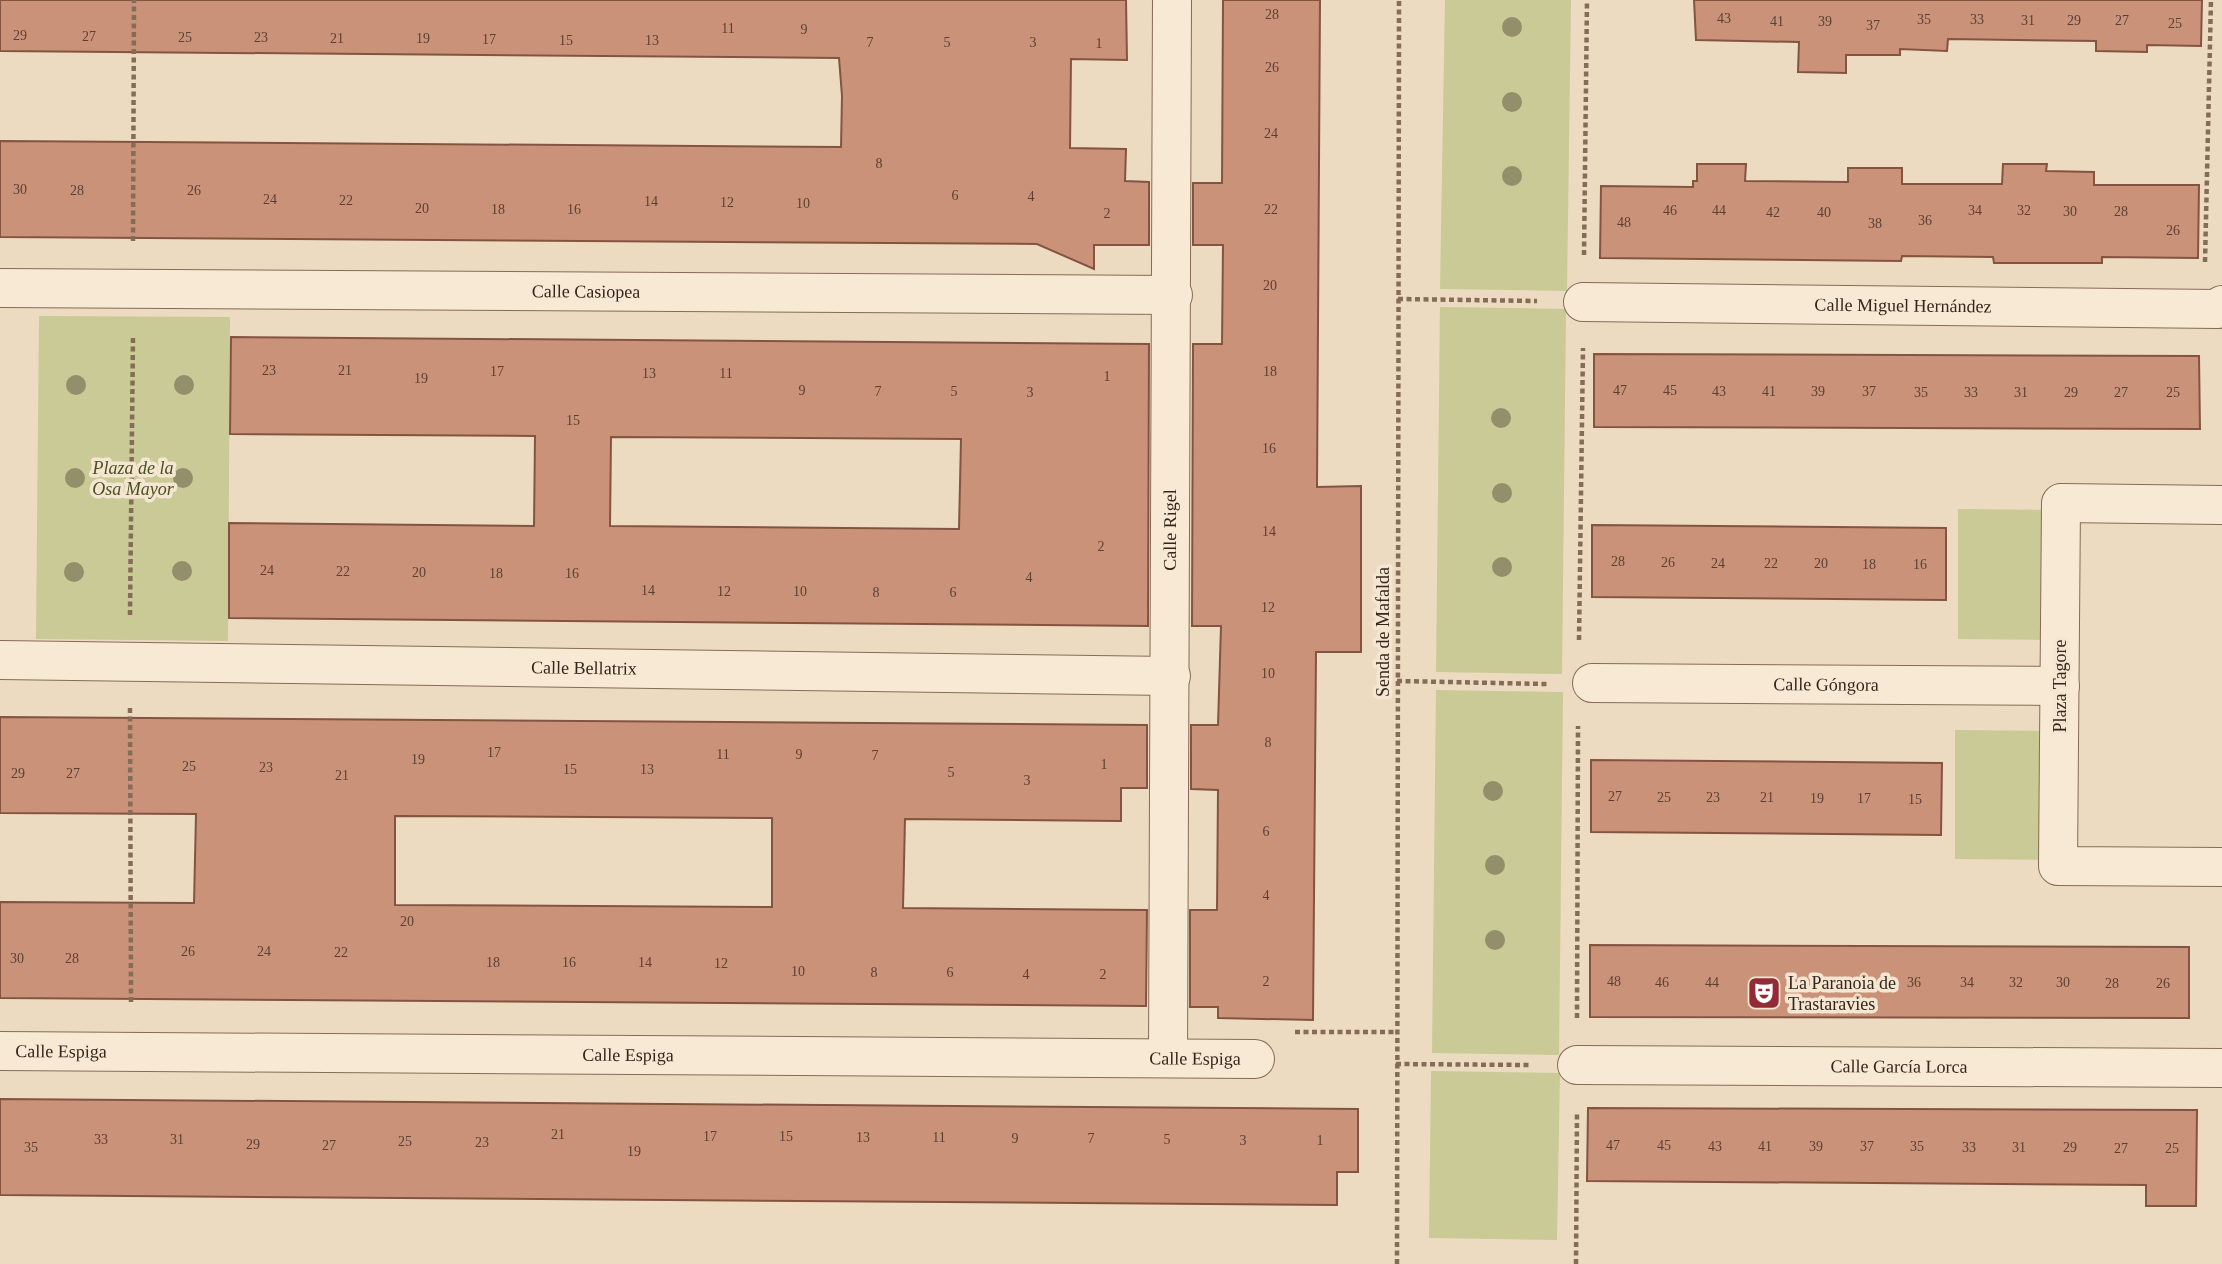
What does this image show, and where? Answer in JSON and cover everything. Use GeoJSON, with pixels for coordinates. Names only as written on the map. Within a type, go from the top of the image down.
{"type":"FeatureCollection","features":[{"type":"Feature","properties":{"kind":"street","name":"Calle Rigel"},"geometry":{"type":"LineString","coordinates":[[1168,1058],[1173,295],[1172,0]]}},
{"type":"Feature","properties":{"kind":"street","name":"Calle Casiopea"},"geometry":{"type":"LineString","coordinates":[[0,288],[1173,295]]}},
{"type":"Feature","properties":{"kind":"street","name":"Calle Miguel Hernández"},"geometry":{"type":"LineString","coordinates":[[1583,302],[2213,306]]}},
{"type":"Feature","properties":{"kind":"street","name":"Plaza Tagore"},"geometry":{"type":"LineString","coordinates":[[2222,505],[2061,503],[2058,866],[2222,867]]}},
{"type":"Feature","properties":{"kind":"street","name":"Calle Bellatrix"},"geometry":{"type":"LineString","coordinates":[[0,660],[1171,676]]}},
{"type":"Feature","properties":{"kind":"street","name":"Calle Góngora"},"geometry":{"type":"LineString","coordinates":[[1585,684],[2060,686]]}},
{"type":"Feature","properties":{"kind":"street","name":"Calle Espiga"},"geometry":{"type":"LineString","coordinates":[[0,1051],[1255,1059]]}},
{"type":"Feature","properties":{"kind":"street","name":"Calle García Lorca"},"geometry":{"type":"LineString","coordinates":[[1577,1065],[2222,1068]]}},
{"type":"Feature","properties":{"kind":"path"},"geometry":{"type":"LineString","coordinates":[[131,1052],[130,660],[134,0]]}},
{"type":"Feature","properties":{"kind":"path","name":"Senda de Mafalda"},"geometry":{"type":"LineString","coordinates":[[1397,1264],[1399,0]]}},
{"type":"Feature","properties":{"kind":"path"},"geometry":{"type":"LineString","coordinates":[[1576,1264],[1585,684],[1583,302],[1587,0]]}},
{"type":"Feature","properties":{"kind":"path"},"geometry":{"type":"LineString","coordinates":[[2211,0],[2213,306]]}},
{"type":"Feature","properties":{"kind":"path"},"geometry":{"type":"LineString","coordinates":[[1398,299],[1583,302]]}},
{"type":"Feature","properties":{"kind":"path"},"geometry":{"type":"LineString","coordinates":[[1397,681],[1585,684]]}},
{"type":"Feature","properties":{"kind":"path"},"geometry":{"type":"LineString","coordinates":[[1396,1064],[1577,1065]]}},
{"type":"Feature","properties":{"kind":"green space"},"geometry":{"type":"Polygon","coordinates":[[[1445,0],[1571,0],[1567,291],[1440,289],[1445,0]]]}},
{"type":"Feature","properties":{"kind":"green space"},"geometry":{"type":"Polygon","coordinates":[[[1440,307],[1566,309],[1562,674],[1436,672],[1440,307]]]}},
{"type":"Feature","properties":{"kind":"green space","name":"Plaza de la Osa Mayor"},"geometry":{"type":"Polygon","coordinates":[[[39,316],[230,317],[228,641],[36,639],[39,316]]]}},
{"type":"Feature","properties":{"kind":"green space"},"geometry":{"type":"Polygon","coordinates":[[[1958,509],[2050,510],[2050,640],[1958,639],[1958,509]]]}},
{"type":"Feature","properties":{"kind":"green space"},"geometry":{"type":"Polygon","coordinates":[[[1436,690],[1563,692],[1559,1055],[1432,1053],[1436,690]]]}},
{"type":"Feature","properties":{"kind":"green space"},"geometry":{"type":"Polygon","coordinates":[[[1955,730],[2047,731],[2047,860],[1955,859],[1955,730]]]}},
{"type":"Feature","properties":{"kind":"green space"},"geometry":{"type":"Polygon","coordinates":[[[1431,1071],[1560,1073],[1557,1240],[1429,1238],[1431,1071]]]}},
{"type":"Feature","properties":{"kind":"building"},"geometry":{"type":"Polygon","coordinates":[[[0,0],[1126,0],[1127,60],[1071,59],[1070,148],[1126,149],[1125,181],[1149,182],[1149,245],[1094,245],[1094,269],[1037,244],[0,237],[0,141],[841,147],[842,96],[839,58],[0,51],[0,0]]]}},
{"type":"Feature","properties":{"kind":"building"},"geometry":{"type":"Polygon","coordinates":[[[1223,0],[1320,0],[1317,487],[1361,486],[1361,652],[1316,652],[1313,1020],[1218,1018],[1218,1007],[1190,1007],[1190,910],[1217,910],[1218,790],[1191,789],[1191,725],[1218,725],[1221,626],[1192,626],[1193,344],[1222,344],[1223,245],[1193,245],[1193,183],[1222,183],[1223,0]]]}},
{"type":"Feature","properties":{"kind":"building"},"geometry":{"type":"Polygon","coordinates":[[[1694,0],[2202,0],[2201,46],[2147,45],[2147,52],[2096,51],[2096,41],[1948,39],[1947,51],[1900,49],[1900,55],[1846,55],[1846,73],[1798,72],[1799,42],[1696,40],[1694,0]]]}},
{"type":"Feature","properties":{"kind":"building"},"geometry":{"type":"Polygon","coordinates":[[[1697,164],[1746,164],[1745,181],[1848,182],[1848,168],[1902,168],[1902,184],[2002,184],[2003,164],[2047,164],[2046,171],[2094,172],[2094,185],[2199,185],[2198,258],[2102,257],[2102,263],[1994,263],[1993,257],[1902,256],[1901,261],[1600,258],[1601,186],[1693,187],[1693,181],[1697,181],[1697,164]]]}},
{"type":"Feature","properties":{"kind":"building"},"geometry":{"type":"Polygon","coordinates":[[[231,337],[1149,344],[1148,626],[229,618],[229,523],[534,526],[535,436],[230,434],[231,337]],[[611,437],[610,526],[959,529],[961,439],[611,437]]]}},
{"type":"Feature","properties":{"kind":"building"},"geometry":{"type":"Polygon","coordinates":[[[1594,354],[2199,356],[2200,429],[1594,427],[1594,354]]]}},
{"type":"Feature","properties":{"kind":"building"},"geometry":{"type":"Polygon","coordinates":[[[1592,525],[1946,528],[1946,600],[1592,597],[1592,525]]]}},
{"type":"Feature","properties":{"kind":"building"},"geometry":{"type":"Polygon","coordinates":[[[0,717],[1147,725],[1147,788],[1121,788],[1121,821],[905,819],[903,908],[1147,910],[1146,1006],[0,998],[0,902],[194,903],[196,814],[0,813],[0,717]],[[395,816],[395,905],[772,907],[772,818],[395,816]]]}},
{"type":"Feature","properties":{"kind":"building"},"geometry":{"type":"Polygon","coordinates":[[[1591,760],[1942,763],[1941,835],[1591,832],[1591,760]]]}},
{"type":"Feature","properties":{"kind":"building"},"geometry":{"type":"Polygon","coordinates":[[[1590,945],[2189,947],[2189,1018],[1590,1017],[1590,945]]]}},
{"type":"Feature","properties":{"kind":"building"},"geometry":{"type":"Polygon","coordinates":[[[0,1099],[1358,1109],[1358,1172],[1337,1172],[1337,1205],[0,1195],[0,1099]]]}},
{"type":"Feature","properties":{"kind":"building"},"geometry":{"type":"Polygon","coordinates":[[[1588,1108],[2197,1110],[2196,1206],[2146,1206],[2146,1185],[1587,1181],[1588,1108]]]}},
{"type":"Feature","properties":{"kind":"place","name":"La Paranoia de Trastaravies"},"geometry":{"type":"Point","coordinates":[1764,993]}}]}
